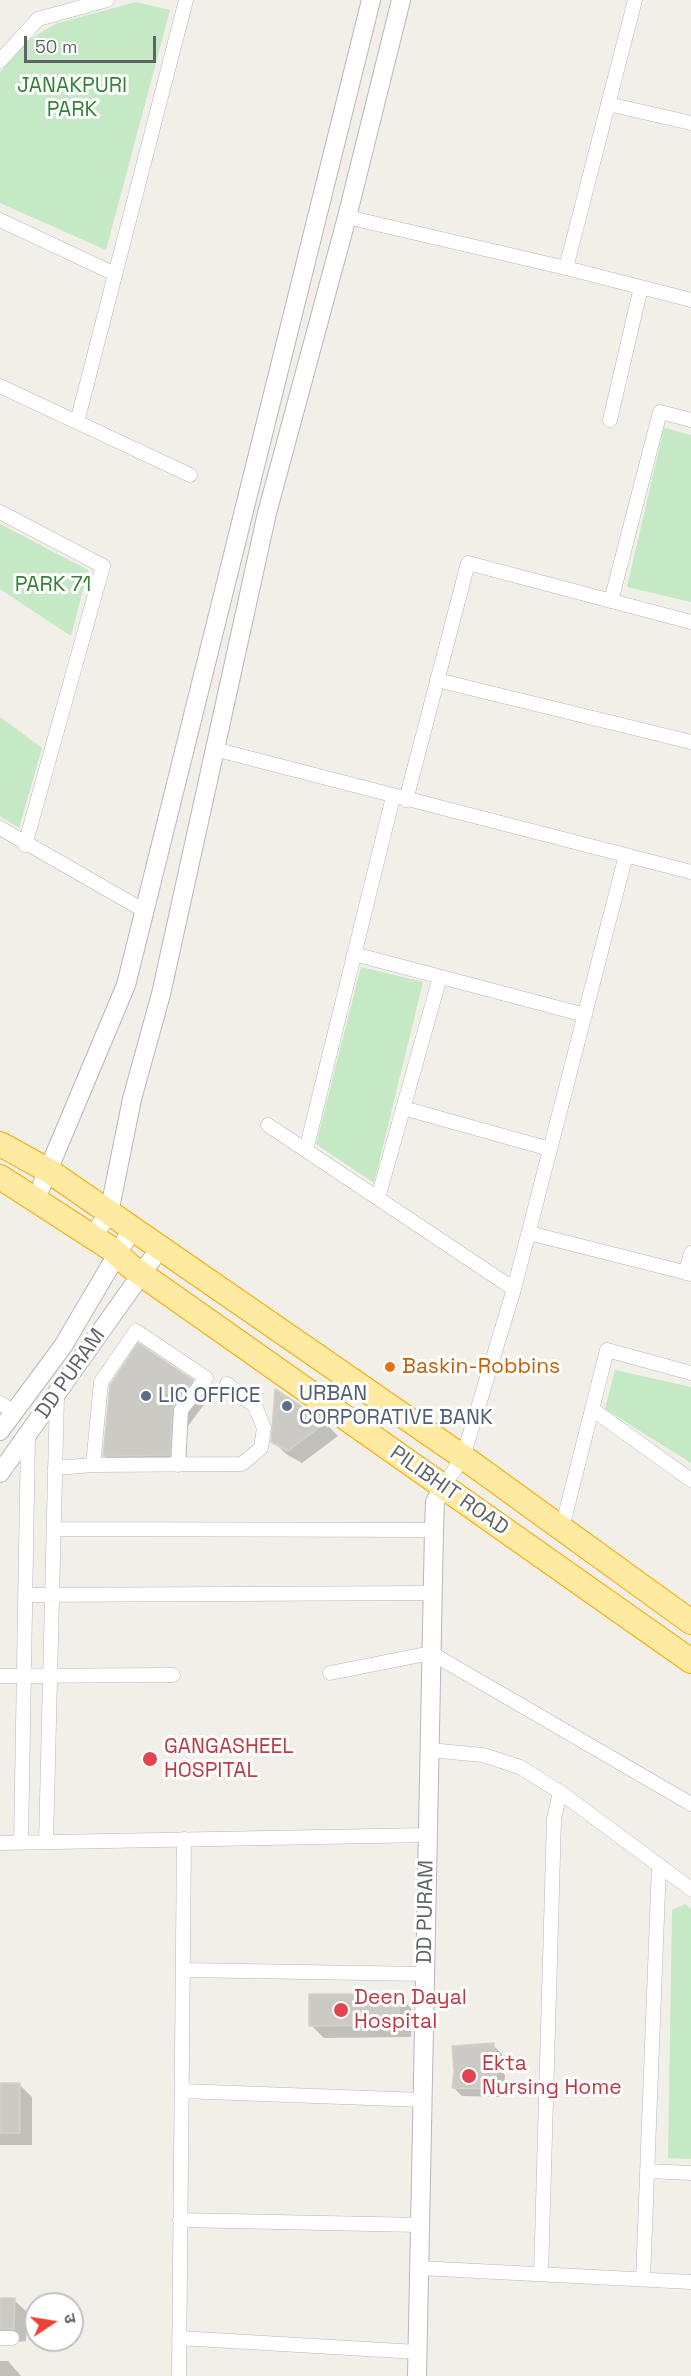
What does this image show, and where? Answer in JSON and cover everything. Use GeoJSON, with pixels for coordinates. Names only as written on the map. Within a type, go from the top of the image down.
{"type":"FeatureCollection","features":[{"type":"Feature","properties":{"kind":"highway"},"geometry":{"type":"LineString","coordinates":[[0,1144],[49,1171],[464,1457],[691,1622]]}},
{"type":"Feature","properties":{"kind":"highway","name":"PILIBHIT ROAD"},"geometry":{"type":"LineString","coordinates":[[0,1177],[113,1250],[117,1256],[141,1274],[691,1661]]}},
{"type":"Feature","properties":{"kind":"street"},"geometry":{"type":"LineString","coordinates":[[0,61],[38,20],[107,0]]}},
{"type":"Feature","properties":{"kind":"street"},"geometry":{"type":"LineString","coordinates":[[77,422],[185,0]]}},
{"type":"Feature","properties":{"kind":"street"},"geometry":{"type":"LineString","coordinates":[[36,1199],[126,986],[371,0]]}},
{"type":"Feature","properties":{"kind":"street"},"geometry":{"type":"LineString","coordinates":[[92,1236],[109,1213],[132,1099],[161,994],[267,513],[347,217],[401,0]]}},
{"type":"Feature","properties":{"kind":"street"},"geometry":{"type":"LineString","coordinates":[[566,268],[635,0]]}},
{"type":"Feature","properties":{"kind":"street"},"geometry":{"type":"LineString","coordinates":[[608,104],[691,123]]}},
{"type":"Feature","properties":{"kind":"street"},"geometry":{"type":"LineString","coordinates":[[347,217],[691,300]]}},
{"type":"Feature","properties":{"kind":"street"},"geometry":{"type":"LineString","coordinates":[[0,220],[115,274]]}},
{"type":"Feature","properties":{"kind":"street"},"geometry":{"type":"LineString","coordinates":[[610,420],[641,287]]}},
{"type":"Feature","properties":{"kind":"street"},"geometry":{"type":"LineString","coordinates":[[0,386],[190,475]]}},
{"type":"Feature","properties":{"kind":"street"},"geometry":{"type":"LineString","coordinates":[[611,601],[660,412],[691,420]]}},
{"type":"Feature","properties":{"kind":"street"},"geometry":{"type":"LineString","coordinates":[[0,512],[103,566],[25,844]]}},
{"type":"Feature","properties":{"kind":"street"},"geometry":{"type":"LineString","coordinates":[[306,1150],[354,954],[437,680],[468,563],[691,622]]}},
{"type":"Feature","properties":{"kind":"street"},"geometry":{"type":"LineString","coordinates":[[437,680],[691,742]]}},
{"type":"Feature","properties":{"kind":"street"},"geometry":{"type":"LineString","coordinates":[[214,749],[691,872]]}},
{"type":"Feature","properties":{"kind":"street"},"geometry":{"type":"LineString","coordinates":[[0,828],[145,911]]}},
{"type":"Feature","properties":{"kind":"street"},"geometry":{"type":"LineString","coordinates":[[443,1487],[464,1457],[514,1290],[626,855]]}},
{"type":"Feature","properties":{"kind":"street"},"geometry":{"type":"LineString","coordinates":[[354,954],[585,1015]]}},
{"type":"Feature","properties":{"kind":"street"},"geometry":{"type":"LineString","coordinates":[[378,1198],[440,977]]}},
{"type":"Feature","properties":{"kind":"street"},"geometry":{"type":"LineString","coordinates":[[403,1108],[550,1149]]}},
{"type":"Feature","properties":{"kind":"street"},"geometry":{"type":"LineString","coordinates":[[268,1125],[514,1290]]}},
{"type":"Feature","properties":{"kind":"street","name":"DD PURAM"},"geometry":{"type":"LineString","coordinates":[[0,1431],[7,1407],[63,1346],[132,1229]]}},
{"type":"Feature","properties":{"kind":"street"},"geometry":{"type":"LineString","coordinates":[[529,1233],[689,1274],[691,1253]]}},
{"type":"Feature","properties":{"kind":"street","name":"DD PURAM"},"geometry":{"type":"LineString","coordinates":[[0,1473],[160,1248]]}},
{"type":"Feature","properties":{"kind":"street"},"geometry":{"type":"LineString","coordinates":[[93,1465],[101,1382],[136,1331],[206,1378],[181,1410],[178,1465]]}},
{"type":"Feature","properties":{"kind":"street"},"geometry":{"type":"LineString","coordinates":[[562,1528],[607,1350],[691,1373]]}},
{"type":"Feature","properties":{"kind":"street"},"geometry":{"type":"LineString","coordinates":[[55,1468],[93,1465],[242,1464],[261,1448],[264,1428],[255,1406],[227,1383]]}},
{"type":"Feature","properties":{"kind":"street"},"geometry":{"type":"LineString","coordinates":[[46,1842],[57,1395]]}},
{"type":"Feature","properties":{"kind":"street"},"geometry":{"type":"LineString","coordinates":[[592,1409],[691,1480]]}},
{"type":"Feature","properties":{"kind":"street"},"geometry":{"type":"LineString","coordinates":[[21,1843],[28,1435]]}},
{"type":"Feature","properties":{"kind":"street","name":"DD PURAM"},"geometry":{"type":"LineString","coordinates":[[417,2376],[434,1530],[435,1502],[443,1487]]}},
{"type":"Feature","properties":{"kind":"street"},"geometry":{"type":"LineString","coordinates":[[54,1529],[434,1530]]}},
{"type":"Feature","properties":{"kind":"street"},"geometry":{"type":"LineString","coordinates":[[25,1595],[433,1593]]}},
{"type":"Feature","properties":{"kind":"street"},"geometry":{"type":"LineString","coordinates":[[330,1673],[431,1653],[691,1804]]}},
{"type":"Feature","properties":{"kind":"street"},"geometry":{"type":"LineString","coordinates":[[0,1676],[173,1675]]}},
{"type":"Feature","properties":{"kind":"street"},"geometry":{"type":"LineString","coordinates":[[429,1750],[483,1755],[520,1767],[560,1792],[691,1889]]}},
{"type":"Feature","properties":{"kind":"street"},"geometry":{"type":"LineString","coordinates":[[541,2274],[554,1819],[560,1792]]}},
{"type":"Feature","properties":{"kind":"street"},"geometry":{"type":"LineString","coordinates":[[0,1843],[428,1835]]}},
{"type":"Feature","properties":{"kind":"street"},"geometry":{"type":"LineString","coordinates":[[179,2376],[184,1839]]}},
{"type":"Feature","properties":{"kind":"street"},"geometry":{"type":"LineString","coordinates":[[643,2280],[659,1865]]}},
{"type":"Feature","properties":{"kind":"street"},"geometry":{"type":"LineString","coordinates":[[183,1970],[425,1974]]}},
{"type":"Feature","properties":{"kind":"street"},"geometry":{"type":"LineString","coordinates":[[182,2091],[422,2100]]}},
{"type":"Feature","properties":{"kind":"street"},"geometry":{"type":"LineString","coordinates":[[647,2171],[691,2173]]}},
{"type":"Feature","properties":{"kind":"street"},"geometry":{"type":"LineString","coordinates":[[180,2220],[420,2225]]}},
{"type":"Feature","properties":{"kind":"street"},"geometry":{"type":"LineString","coordinates":[[419,2268],[691,2282]]}},
{"type":"Feature","properties":{"kind":"street"},"geometry":{"type":"LineString","coordinates":[[179,2338],[417,2352]]}},
{"type":"Feature","properties":{"kind":"green space","name":"JANAKPURI PARK"},"geometry":{"type":"Polygon","coordinates":[[[136,2],[170,10],[106,250],[0,203],[0,72],[27,41],[55,24],[136,2]]]}},
{"type":"Feature","properties":{"kind":"green space"},"geometry":{"type":"Polygon","coordinates":[[[664,428],[691,435],[691,602],[627,587],[664,428]]]}},
{"type":"Feature","properties":{"kind":"green space","name":"PARK 71"},"geometry":{"type":"Polygon","coordinates":[[[0,524],[88,570],[71,636],[0,589],[0,524]]]}},
{"type":"Feature","properties":{"kind":"green space"},"geometry":{"type":"Polygon","coordinates":[[[0,717],[42,748],[19,828],[0,816],[0,717]]]}},
{"type":"Feature","properties":{"kind":"green space"},"geometry":{"type":"Polygon","coordinates":[[[361,967],[423,982],[374,1183],[316,1144],[361,967]]]}},
{"type":"Feature","properties":{"kind":"green space"},"geometry":{"type":"Polygon","coordinates":[[[615,1370],[691,1387],[691,1463],[605,1409],[615,1370]]]}},
{"type":"Feature","properties":{"kind":"green space"},"geometry":{"type":"Polygon","coordinates":[[[685,1904],[691,1909],[691,2159],[668,2158],[672,1910],[685,1904]]]}},
{"type":"Feature","properties":{"kind":"building","name":"LIC OFFICE"},"geometry":{"type":"Polygon","coordinates":[[[138,1343],[193,1380],[172,1409],[170,1455],[103,1456],[110,1385],[138,1343]]]}},
{"type":"Feature","properties":{"kind":"building","name":"URBAN CORPORATIVE BANK"},"geometry":{"type":"Polygon","coordinates":[[[275,1389],[326,1422],[288,1451],[271,1442],[275,1389]]]}},
{"type":"Feature","properties":{"kind":"building"},"geometry":{"type":"Polygon","coordinates":[[[309,1994],[399,1994],[399,2025],[309,2026],[309,1994]]]}},
{"type":"Feature","properties":{"kind":"building"},"geometry":{"type":"Polygon","coordinates":[[[494,2043],[495,2065],[497,2065],[495,2089],[452,2088],[454,2071],[452,2046],[494,2043]]]}},
{"type":"Feature","properties":{"kind":"building"},"geometry":{"type":"Polygon","coordinates":[[[0,2083],[20,2083],[20,2133],[0,2133],[0,2083]]]}},
{"type":"Feature","properties":{"kind":"building"},"geometry":{"type":"Polygon","coordinates":[[[0,2298],[15,2298],[14,2329],[0,2329],[0,2298]]]}},
{"type":"Feature","properties":{"kind":"place","name":"Baskin-Robbins"},"geometry":{"type":"Point","coordinates":[390,1367]}},
{"type":"Feature","properties":{"kind":"place","name":"LIC OFFICE"},"geometry":{"type":"Point","coordinates":[146,1396]}},
{"type":"Feature","properties":{"kind":"place","name":"URBAN CORPORATIVE BANK"},"geometry":{"type":"Point","coordinates":[287,1406]}},
{"type":"Feature","properties":{"kind":"place","name":"GANGASHEEL HOSPITAL"},"geometry":{"type":"Point","coordinates":[150,1759]}},
{"type":"Feature","properties":{"kind":"place","name":"Deen Dayal Hospital"},"geometry":{"type":"Point","coordinates":[341,2010]}},
{"type":"Feature","properties":{"kind":"place","name":"Ekta Nursing Home"},"geometry":{"type":"Point","coordinates":[469,2076]}}]}
